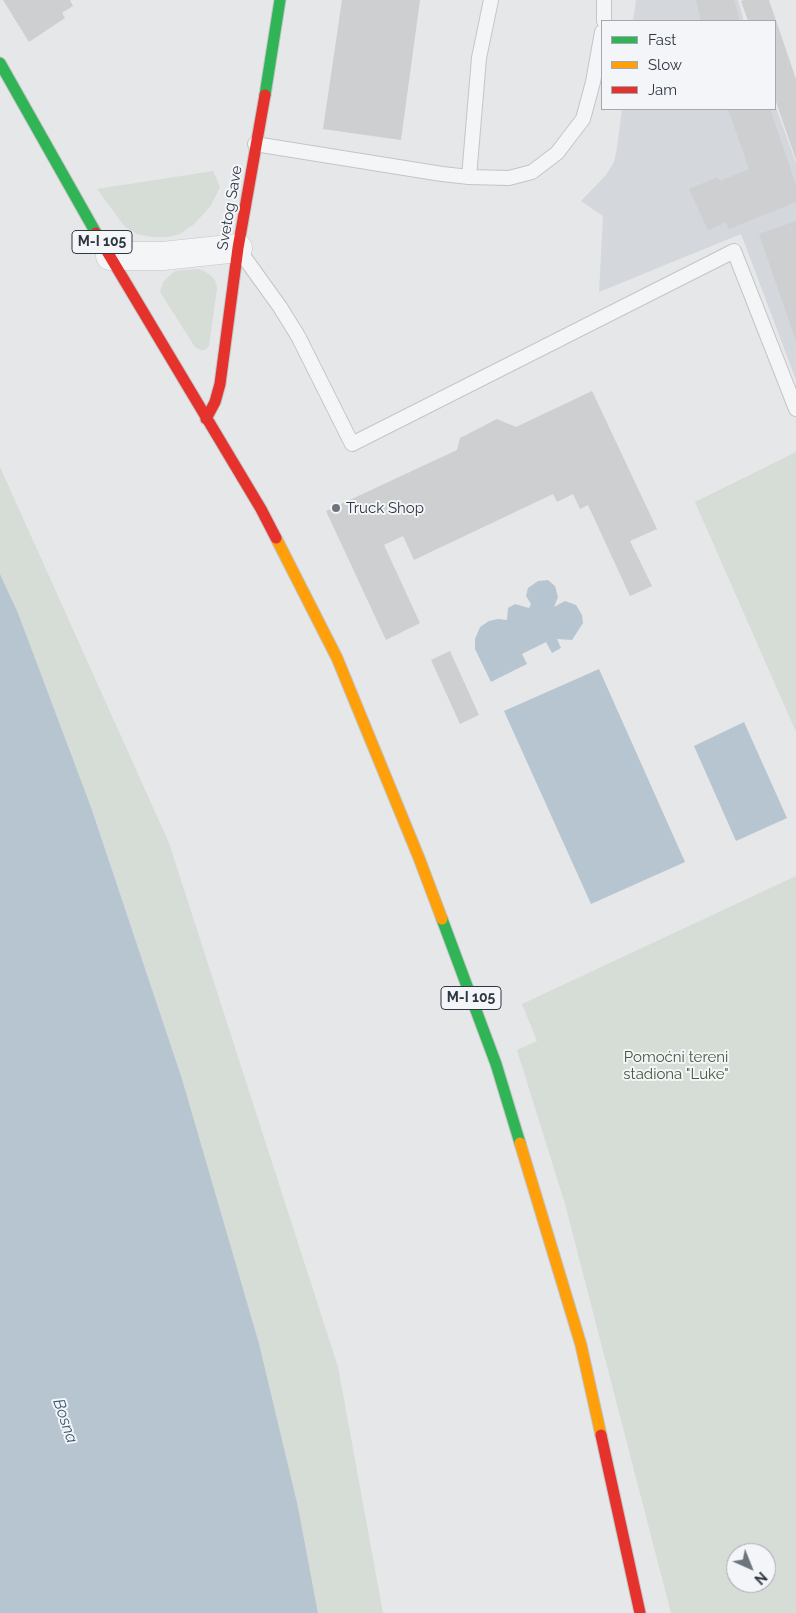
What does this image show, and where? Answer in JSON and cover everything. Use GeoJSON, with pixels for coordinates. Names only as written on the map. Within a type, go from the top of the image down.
{"type":"FeatureCollection","features":[{"type":"Feature","properties":{"kind":"main road","name":"Svetog Save"},"geometry":{"type":"LineString","coordinates":[[206,419],[220,384],[238,248],[280,0]]}},
{"type":"Feature","properties":{"kind":"main road","name":"M-I 105"},"geometry":{"type":"LineString","coordinates":[[0,64],[81,208],[261,509],[336,658],[419,858],[496,1064],[581,1346],[640,1613]]}},
{"type":"Feature","properties":{"kind":"street"},"geometry":{"type":"LineString","coordinates":[[110,256],[163,256],[238,248]]}},
{"type":"Feature","properties":{"kind":"lane"},"geometry":{"type":"LineString","coordinates":[[469,177],[479,58],[491,0]]}},
{"type":"Feature","properties":{"kind":"lane"},"geometry":{"type":"LineString","coordinates":[[604,0],[604,20]]}},
{"type":"Feature","properties":{"kind":"lane"},"geometry":{"type":"LineString","coordinates":[[255,144],[432,173],[469,177],[509,178],[532,172],[557,153],[583,119],[594,82],[601,38]]}},
{"type":"Feature","properties":{"kind":"lane"},"geometry":{"type":"LineString","coordinates":[[238,248],[298,336],[352,444],[734,251],[796,409]]}},
{"type":"Feature","properties":{"kind":"shaded area"},"geometry":{"type":"Polygon","coordinates":[[[636,0],[738,0],[744,20],[633,20],[636,0]]]}},
{"type":"Feature","properties":{"kind":"shaded area"},"geometry":{"type":"Polygon","coordinates":[[[776,108],[796,163],[796,380],[741,234],[599,292],[603,216],[581,201],[606,175],[614,162],[622,110],[776,110],[776,108]]]}},
{"type":"Feature","properties":{"kind":"green space"},"geometry":{"type":"Polygon","coordinates":[[[213,171],[220,187],[210,207],[194,224],[180,234],[167,237],[137,234],[125,227],[97,189],[213,171]]]}},
{"type":"Feature","properties":{"kind":"green space"},"geometry":{"type":"Polygon","coordinates":[[[196,269],[209,274],[215,280],[217,288],[209,346],[205,350],[195,347],[160,292],[163,282],[175,271],[196,269]]]}},
{"type":"Feature","properties":{"kind":"green space"},"geometry":{"type":"Polygon","coordinates":[[[796,452],[796,732],[695,502],[796,452]]]}},
{"type":"Feature","properties":{"kind":"green space"},"geometry":{"type":"Polygon","coordinates":[[[0,467],[169,843],[338,1367],[383,1613],[318,1613],[298,1507],[182,1079],[91,807],[18,613],[0,574],[0,467]]]}},
{"type":"Feature","properties":{"kind":"green space","name":"Pomoćni tereni stadiona \"Luke\""},"geometry":{"type":"Polygon","coordinates":[[[796,876],[796,1613],[671,1613],[565,1204],[517,1050],[537,1041],[522,1004],[796,876]]]}},
{"type":"Feature","properties":{"kind":"water","name":"Bosna"},"geometry":{"type":"Polygon","coordinates":[[[0,574],[18,613],[91,807],[182,1079],[259,1344],[298,1507],[318,1613],[0,1613],[0,574]]]}},
{"type":"Feature","properties":{"kind":"water"},"geometry":{"type":"Polygon","coordinates":[[[548,580],[555,586],[558,597],[554,607],[565,601],[576,605],[582,615],[583,623],[572,640],[557,639],[561,648],[552,653],[546,642],[522,654],[527,664],[491,682],[475,649],[475,639],[480,627],[489,621],[507,620],[508,608],[515,604],[529,608],[531,604],[526,596],[528,588],[538,581],[548,580]]]}},
{"type":"Feature","properties":{"kind":"water"},"geometry":{"type":"Polygon","coordinates":[[[599,669],[685,862],[591,904],[504,711],[599,669]]]}},
{"type":"Feature","properties":{"kind":"water"},"geometry":{"type":"Polygon","coordinates":[[[744,722],[787,818],[736,841],[694,746],[744,722]]]}},
{"type":"Feature","properties":{"kind":"building"},"geometry":{"type":"Polygon","coordinates":[[[3,0],[70,0],[73,6],[62,13],[65,18],[29,42],[3,0]]]}},
{"type":"Feature","properties":{"kind":"building"},"geometry":{"type":"Polygon","coordinates":[[[342,0],[420,0],[401,140],[323,129],[342,0]]]}},
{"type":"Feature","properties":{"kind":"building"},"geometry":{"type":"Polygon","coordinates":[[[696,0],[734,0],[740,20],[701,20],[696,0]]]}},
{"type":"Feature","properties":{"kind":"building"},"geometry":{"type":"Polygon","coordinates":[[[769,0],[776,20],[748,20],[741,1],[769,0]]]}},
{"type":"Feature","properties":{"kind":"building"},"geometry":{"type":"Polygon","coordinates":[[[776,20],[796,79],[796,160],[776,102],[776,20]]]}},
{"type":"Feature","properties":{"kind":"building"},"geometry":{"type":"Polygon","coordinates":[[[728,110],[770,110],[796,185],[796,202],[729,229],[726,222],[708,230],[689,189],[718,177],[720,181],[749,169],[728,110]]]}},
{"type":"Feature","properties":{"kind":"building"},"geometry":{"type":"Polygon","coordinates":[[[796,221],[796,341],[759,234],[796,221]]]}},
{"type":"Feature","properties":{"kind":"building"},"geometry":{"type":"Polygon","coordinates":[[[592,391],[657,529],[630,541],[652,586],[630,596],[588,505],[580,509],[573,494],[557,502],[553,494],[414,560],[403,536],[384,545],[420,623],[386,640],[326,511],[457,450],[460,438],[497,419],[516,427],[592,391]]]}},
{"type":"Feature","properties":{"kind":"building"},"geometry":{"type":"Polygon","coordinates":[[[450,651],[479,715],[460,724],[431,660],[450,651]]]}},
{"type":"Feature","properties":{"kind":"traffic: fast"},"geometry":{"type":"LineString","coordinates":[[265,95],[280,0]]}},
{"type":"Feature","properties":{"kind":"traffic: fast"},"geometry":{"type":"LineString","coordinates":[[0,63],[96,233]]}},
{"type":"Feature","properties":{"kind":"traffic: fast"},"geometry":{"type":"LineString","coordinates":[[442,919],[496,1064],[520,1143]]}},
{"type":"Feature","properties":{"kind":"traffic: slow"},"geometry":{"type":"LineString","coordinates":[[276,538],[337,658],[442,919]]}},
{"type":"Feature","properties":{"kind":"traffic: slow"},"geometry":{"type":"LineString","coordinates":[[520,1143],[581,1345],[601,1435]]}},
{"type":"Feature","properties":{"kind":"traffic: jam"},"geometry":{"type":"LineString","coordinates":[[206,419],[215,402],[220,384],[238,248],[265,95]]}},
{"type":"Feature","properties":{"kind":"traffic: jam"},"geometry":{"type":"LineString","coordinates":[[96,233],[261,509],[276,538]]}},
{"type":"Feature","properties":{"kind":"traffic: jam"},"geometry":{"type":"LineString","coordinates":[[601,1435],[640,1613]]}},
{"type":"Feature","properties":{"kind":"place","name":"Truck Shop"},"geometry":{"type":"Point","coordinates":[336,508]}}]}
